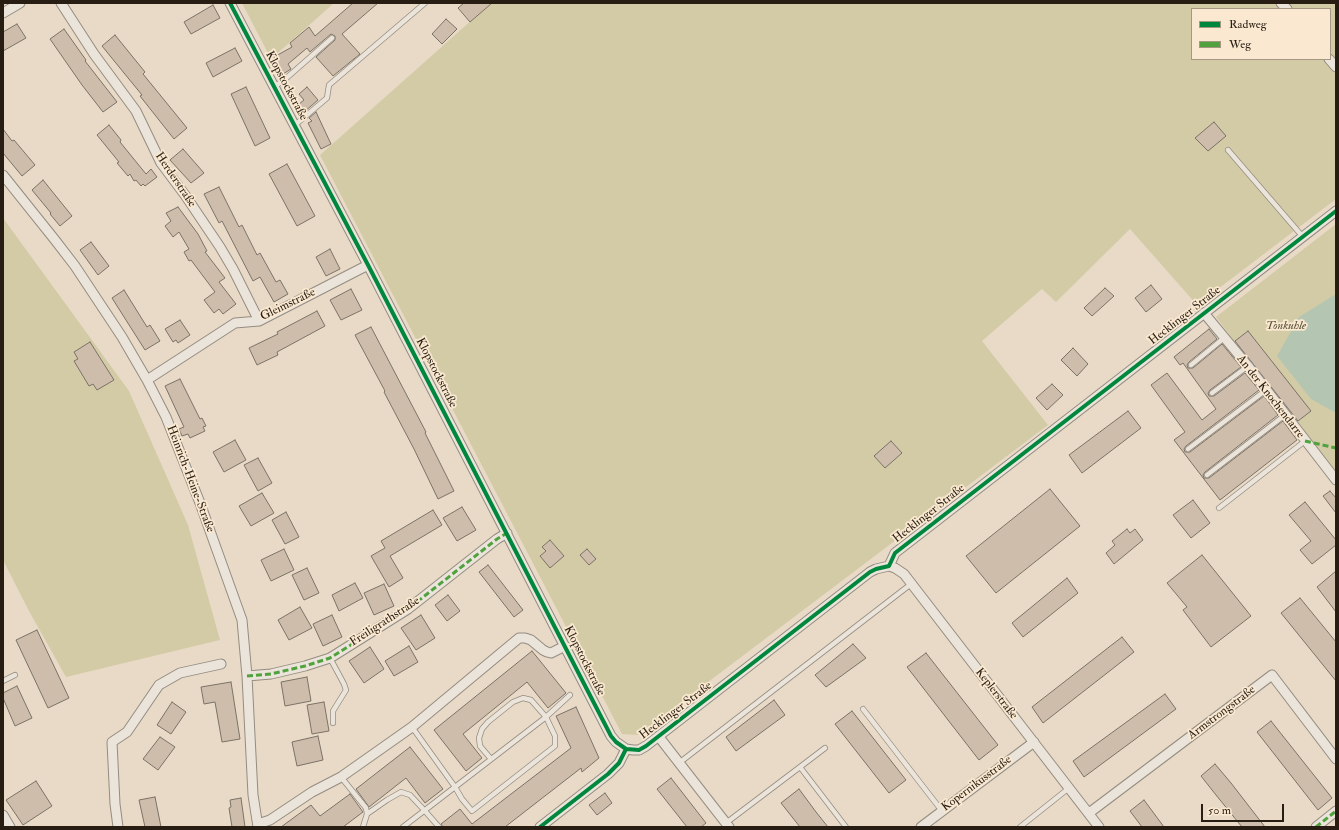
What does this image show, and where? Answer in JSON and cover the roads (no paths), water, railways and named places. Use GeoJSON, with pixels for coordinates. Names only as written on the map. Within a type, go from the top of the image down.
{"type":"FeatureCollection","features":[{"type":"Feature","properties":{"kind":"street"},"geometry":{"type":"LineString","coordinates":[[3,13],[20,3]]}},
{"type":"Feature","properties":{"kind":"street","name":"Herderstraße"},"geometry":{"type":"LineString","coordinates":[[61,3],[94,54],[136,111],[161,163],[185,195],[220,247],[259,321]]}},
{"type":"Feature","properties":{"kind":"street","name":"Klopstockstraße"},"geometry":{"type":"LineString","coordinates":[[230,3],[275,86],[611,736],[616,742],[626,749]]}},
{"type":"Feature","properties":{"kind":"street","name":"Heinrich-Heine-Straße"},"geometry":{"type":"LineString","coordinates":[[3,175],[75,266],[122,337],[166,417],[200,503],[242,620],[247,676],[253,795],[258,825]]}},
{"type":"Feature","properties":{"kind":"street","name":"Hecklinger Straße"},"geometry":{"type":"LineString","coordinates":[[626,749],[639,750],[659,737],[870,572],[889,566],[896,553],[1336,212]]}},
{"type":"Feature","properties":{"kind":"street","name":"Gleimstraße"},"geometry":{"type":"LineString","coordinates":[[147,380],[235,323],[259,321],[368,265]]}},
{"type":"Feature","properties":{"kind":"street","name":"An der Knochendarre"},"geometry":{"type":"LineString","coordinates":[[1204,313],[1248,366],[1336,480]]}},
{"type":"Feature","properties":{"kind":"street","name":"Freiligrathstraße"},"geometry":{"type":"LineString","coordinates":[[247,676],[270,674],[306,666],[330,658],[408,609],[497,539],[507,533]]}},
{"type":"Feature","properties":{"kind":"street","name":"Keplerstraße"},"geometry":{"type":"LineString","coordinates":[[889,566],[900,571],[911,584],[1099,827]]}},
{"type":"Feature","properties":{"kind":"street","name":"Klopstockstraße"},"geometry":{"type":"LineString","coordinates":[[258,825],[270,820],[312,792],[341,777],[412,727],[519,638],[531,640],[543,650],[551,653],[565,646]]}},
{"type":"Feature","properties":{"kind":"street"},"geometry":{"type":"LineString","coordinates":[[118,827],[115,804],[112,742],[126,732],[159,685],[180,673],[221,664]]}},
{"type":"Feature","properties":{"kind":"street","name":"Armstrongstraße"},"geometry":{"type":"LineString","coordinates":[[1089,813],[1272,675],[1336,759]]}},
{"type":"Feature","properties":{"kind":"street"},"geometry":{"type":"LineString","coordinates":[[659,737],[728,825]]}},
{"type":"Feature","properties":{"kind":"street","name":"Kopernikusstraße"},"geometry":{"type":"LineString","coordinates":[[921,827],[1034,742]]}},
{"type":"Feature","properties":{"kind":"street"},"geometry":{"type":"LineString","coordinates":[[540,827],[608,774],[619,763],[626,749]]}},
{"type":"Feature","properties":{"kind":"street"},"geometry":{"type":"LineString","coordinates":[[1316,827],[1336,811]]}},
{"type":"Feature","properties":{"kind":"street"},"geometry":{"type":"LineString","coordinates":[[3,816],[10,827]]}},
{"type":"Feature","properties":{"kind":"lane"},"geometry":{"type":"LineString","coordinates":[[295,125],[327,98],[329,85],[425,3]]}},
{"type":"Feature","properties":{"kind":"lane"},"geometry":{"type":"LineString","coordinates":[[275,86],[283,81],[332,38]]}},
{"type":"Feature","properties":{"kind":"lane"},"geometry":{"type":"LineString","coordinates":[[1228,150],[1303,237]]}},
{"type":"Feature","properties":{"kind":"lane"},"geometry":{"type":"LineString","coordinates":[[1191,365],[1224,338]]}},
{"type":"Feature","properties":{"kind":"lane"},"geometry":{"type":"LineString","coordinates":[[1212,393],[1248,366]]}},
{"type":"Feature","properties":{"kind":"lane"},"geometry":{"type":"LineString","coordinates":[[1188,449],[1266,390]]}},
{"type":"Feature","properties":{"kind":"lane"},"geometry":{"type":"LineString","coordinates":[[1207,475],[1285,415]]}},
{"type":"Feature","properties":{"kind":"lane"},"geometry":{"type":"LineString","coordinates":[[1219,508],[1305,441]]}},
{"type":"Feature","properties":{"kind":"lane"},"geometry":{"type":"LineString","coordinates":[[679,763],[911,584]]}},
{"type":"Feature","properties":{"kind":"lane"},"geometry":{"type":"LineString","coordinates":[[330,658],[346,690],[333,711],[333,723]]}},
{"type":"Feature","properties":{"kind":"lane"},"geometry":{"type":"LineString","coordinates":[[3,681],[15,675]]}},
{"type":"Feature","properties":{"kind":"lane"},"geometry":{"type":"LineString","coordinates":[[403,827],[426,811],[546,717],[570,695]]}},
{"type":"Feature","properties":{"kind":"lane"},"geometry":{"type":"LineString","coordinates":[[412,727],[472,811],[555,746],[555,736],[546,717],[531,700],[523,698],[513,702],[488,722],[482,729],[479,738],[480,746],[491,759]]}},
{"type":"Feature","properties":{"kind":"lane"},"geometry":{"type":"LineString","coordinates":[[863,708],[942,811]]}},
{"type":"Feature","properties":{"kind":"lane"},"geometry":{"type":"LineString","coordinates":[[728,825],[825,748]]}},
{"type":"Feature","properties":{"kind":"lane"},"geometry":{"type":"LineString","coordinates":[[800,767],[846,827]]}},
{"type":"Feature","properties":{"kind":"lane"},"geometry":{"type":"LineString","coordinates":[[341,777],[366,808],[367,814],[364,827]]}},
{"type":"Feature","properties":{"kind":"lane"},"geometry":{"type":"LineString","coordinates":[[1020,827],[1069,788]]}},
{"type":"Feature","properties":{"kind":"lane"},"geometry":{"type":"LineString","coordinates":[[367,814],[401,792],[410,794],[439,827]]}},
{"type":"Feature","properties":{"kind":"park label","name":"Tonkuhle"},"geometry":{"type":"Point","coordinates":[1286,326]}}]}
